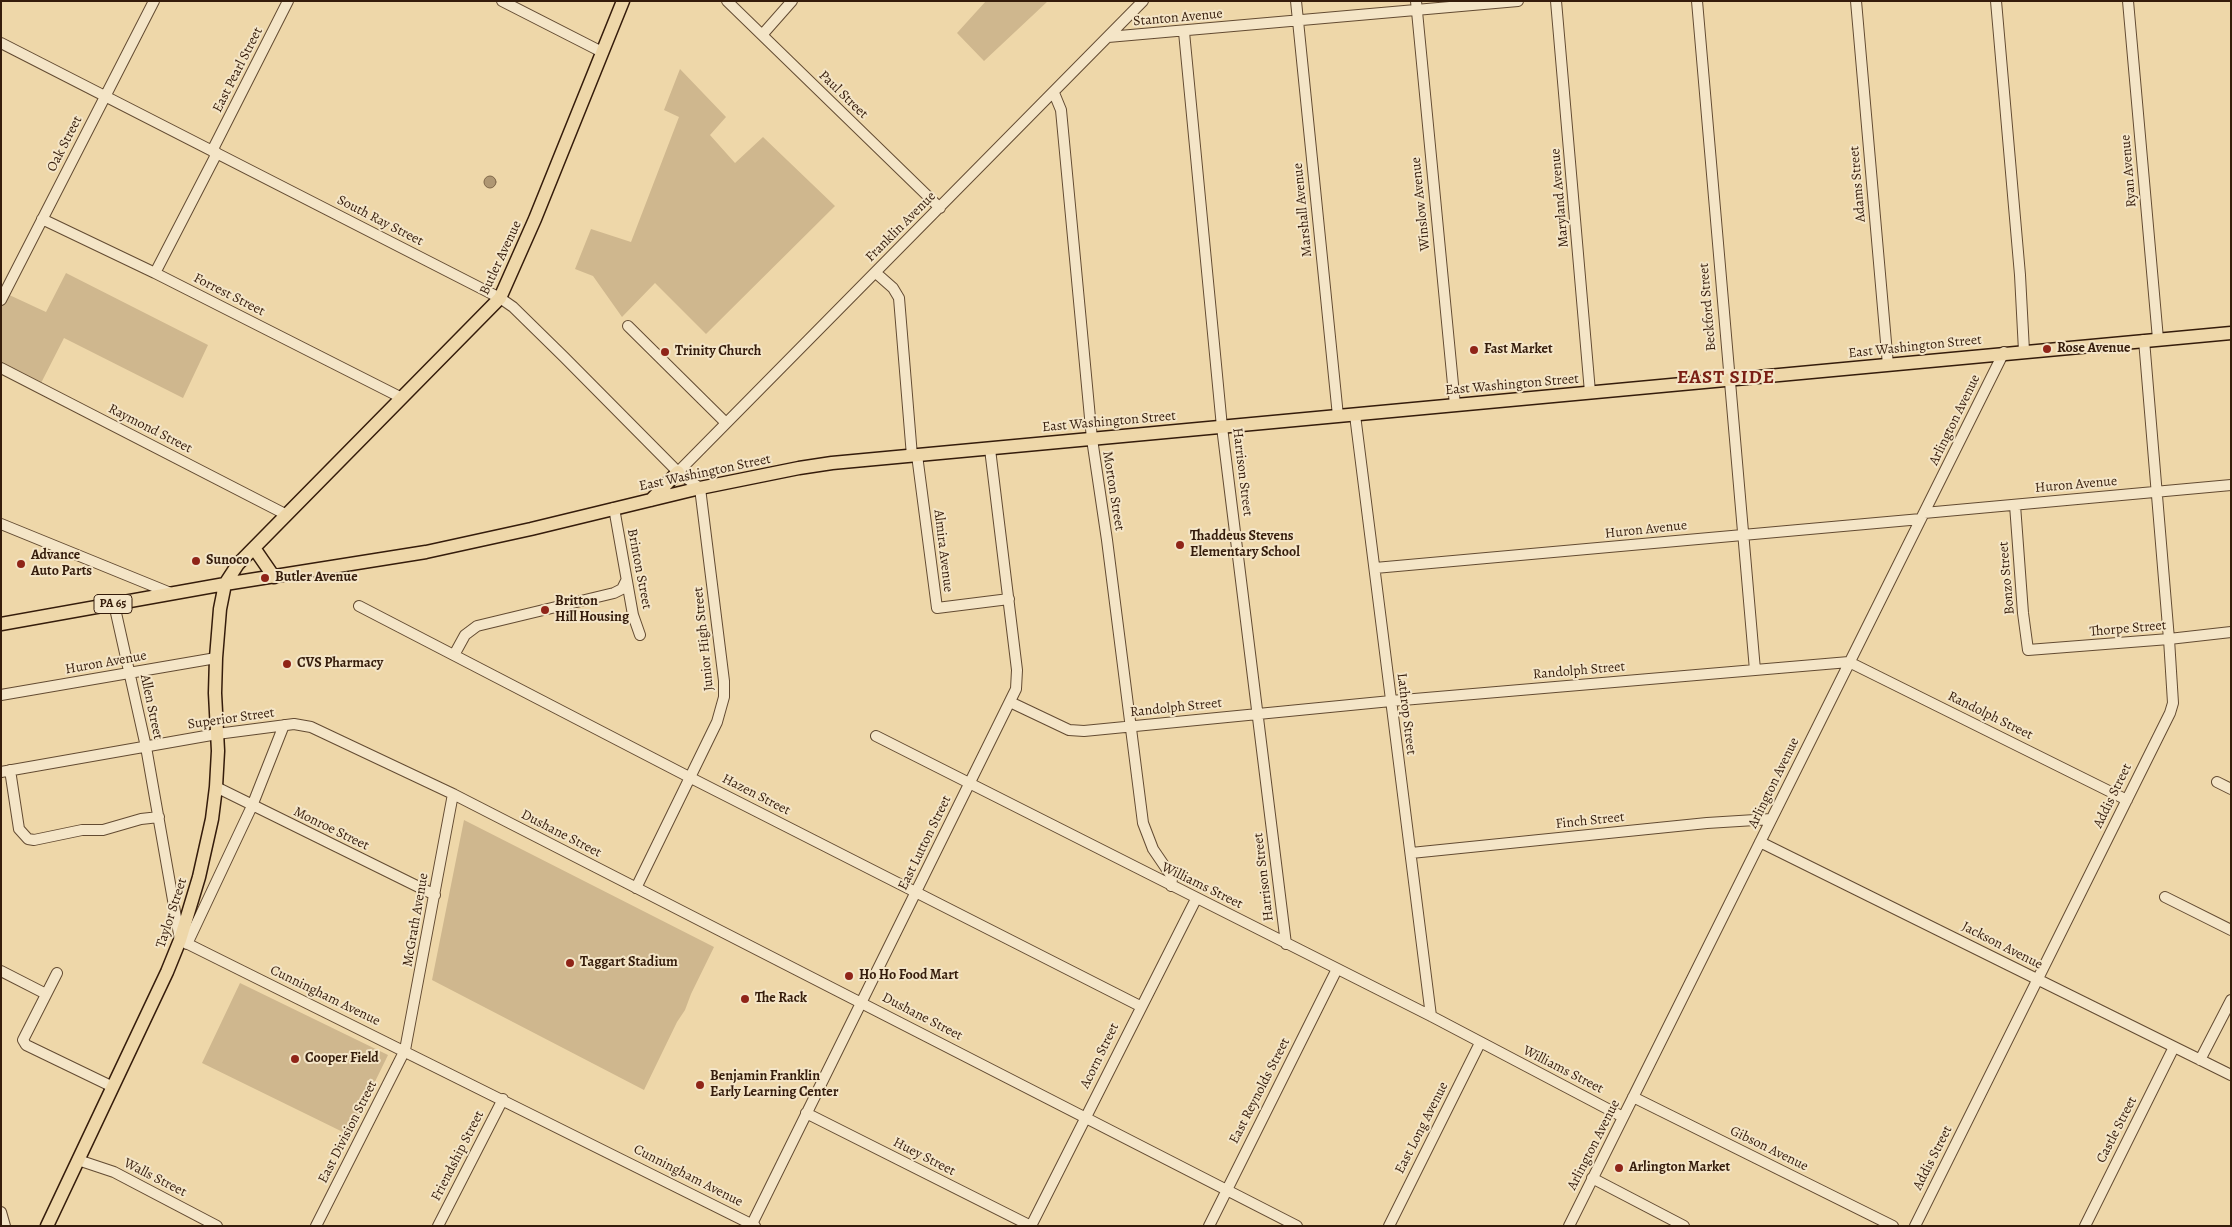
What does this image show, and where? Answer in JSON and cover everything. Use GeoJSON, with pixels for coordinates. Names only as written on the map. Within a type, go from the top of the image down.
{"type":"FeatureCollection","features":[{"type":"Feature","properties":{"kind":"main road","name":"Butler Avenue"},"geometry":{"type":"LineString","coordinates":[[225,584],[238,564],[500,298],[535,219],[623,1]]}},
{"type":"Feature","properties":{"kind":"main road","name":"East Washington Street"},"geometry":{"type":"LineString","coordinates":[[1,624],[225,584],[426,552],[700,488],[799,468],[1888,365],[2004,352],[2231,333]]}},
{"type":"Feature","properties":{"kind":"main road"},"geometry":{"type":"LineString","coordinates":[[650,500],[678,472]]}},
{"type":"Feature","properties":{"kind":"main road"},"geometry":{"type":"LineString","coordinates":[[254,548],[274,577]]}},
{"type":"Feature","properties":{"kind":"main road","name":"Taylor Street"},"geometry":{"type":"LineString","coordinates":[[47,1226],[183,942],[206,852],[216,787],[216,658],[220,609],[225,584]]}},
{"type":"Feature","properties":{"kind":"street","name":"Oak Street"},"geometry":{"type":"LineString","coordinates":[[1,300],[154,1]]}},
{"type":"Feature","properties":{"kind":"street","name":"East Pearl Street"},"geometry":{"type":"LineString","coordinates":[[155,273],[288,1]]}},
{"type":"Feature","properties":{"kind":"street"},"geometry":{"type":"LineString","coordinates":[[502,1],[602,52]]}},
{"type":"Feature","properties":{"kind":"street","name":"Paul Street"},"geometry":{"type":"LineString","coordinates":[[727,1],[940,208]]}},
{"type":"Feature","properties":{"kind":"street"},"geometry":{"type":"LineString","coordinates":[[762,35],[792,1]]}},
{"type":"Feature","properties":{"kind":"street","name":"Franklin Avenue"},"geometry":{"type":"LineString","coordinates":[[678,472],[1143,1]]}},
{"type":"Feature","properties":{"kind":"street","name":"Marshall Avenue"},"geometry":{"type":"LineString","coordinates":[[1296,1],[1338,416]]}},
{"type":"Feature","properties":{"kind":"street","name":"Stanton Avenue"},"geometry":{"type":"LineString","coordinates":[[1108,37],[1298,21],[1416,6],[1518,1]]}},
{"type":"Feature","properties":{"kind":"street","name":"Maryland Avenue"},"geometry":{"type":"LineString","coordinates":[[1556,1],[1590,392]]}},
{"type":"Feature","properties":{"kind":"street","name":"Beckford Street"},"geometry":{"type":"LineString","coordinates":[[1697,1],[1755,670]]}},
{"type":"Feature","properties":{"kind":"street","name":"Adams Street"},"geometry":{"type":"LineString","coordinates":[[1856,1],[1888,365]]}},
{"type":"Feature","properties":{"kind":"street"},"geometry":{"type":"LineString","coordinates":[[1996,1],[2020,275],[2024,351]]}},
{"type":"Feature","properties":{"kind":"street","name":"Ryan Avenue"},"geometry":{"type":"LineString","coordinates":[[2128,1],[2158,339]]}},
{"type":"Feature","properties":{"kind":"street","name":"Winslow Avenue"},"geometry":{"type":"LineString","coordinates":[[1416,6],[1455,405]]}},
{"type":"Feature","properties":{"kind":"street","name":"Harrison Street"},"geometry":{"type":"LineString","coordinates":[[1184,32],[1222,427],[1259,713],[1286,944]]}},
{"type":"Feature","properties":{"kind":"street","name":"South Ray Street"},"geometry":{"type":"LineString","coordinates":[[1,43],[500,298],[513,307],[678,472],[700,488]]}},
{"type":"Feature","properties":{"kind":"street","name":"Morton Street"},"geometry":{"type":"LineString","coordinates":[[1054,93],[1061,110],[1092,439],[1107,540],[1129,726],[1143,823],[1153,849],[1170,874],[1172,879],[1171,886]]}},
{"type":"Feature","properties":{"kind":"street","name":"Forrest Street"},"geometry":{"type":"LineString","coordinates":[[42,219],[155,273],[402,398]]}},
{"type":"Feature","properties":{"kind":"street","name":"Almira Avenue"},"geometry":{"type":"LineString","coordinates":[[876,273],[894,288],[899,298],[914,456],[937,608],[1009,598]]}},
{"type":"Feature","properties":{"kind":"street"},"geometry":{"type":"LineString","coordinates":[[628,326],[726,423]]}},
{"type":"Feature","properties":{"kind":"street","name":"Addis Street"},"geometry":{"type":"LineString","coordinates":[[1914,1226],[2171,708],[2173,692],[2144,340]]}},
{"type":"Feature","properties":{"kind":"street","name":"Arlington Avenue"},"geometry":{"type":"LineString","coordinates":[[1569,1226],[1622,1116],[2004,352]]}},
{"type":"Feature","properties":{"kind":"street","name":"Raymond Street"},"geometry":{"type":"LineString","coordinates":[[1,368],[287,515]]}},
{"type":"Feature","properties":{"kind":"street","name":"Lathrop Street"},"geometry":{"type":"LineString","coordinates":[[1355,415],[1431,1016]]}},
{"type":"Feature","properties":{"kind":"street","name":"East Lutton Street"},"geometry":{"type":"LineString","coordinates":[[753,1225],[806,1113],[1016,689],[1018,678],[990,449]]}},
{"type":"Feature","properties":{"kind":"street","name":"Huron Avenue"},"geometry":{"type":"LineString","coordinates":[[1375,568],[1454,560],[1582,551],[2015,505],[2231,485]]}},
{"type":"Feature","properties":{"kind":"street","name":"Junior High Street"},"geometry":{"type":"LineString","coordinates":[[636,888],[717,722],[724,696],[724,681],[700,488]]}},
{"type":"Feature","properties":{"kind":"street","name":"Bonzo Street"},"geometry":{"type":"LineString","coordinates":[[2015,505],[2023,613],[2028,650]]}},
{"type":"Feature","properties":{"kind":"street","name":"Brinton Street"},"geometry":{"type":"LineString","coordinates":[[614,508],[633,615],[640,634]]}},
{"type":"Feature","properties":{"kind":"street"},"geometry":{"type":"LineString","coordinates":[[1,524],[173,594]]}},
{"type":"Feature","properties":{"kind":"street"},"geometry":{"type":"LineString","coordinates":[[454,655],[465,635],[477,626],[614,593],[622,589],[626,580]]}},
{"type":"Feature","properties":{"kind":"street","name":"Allen Street"},"geometry":{"type":"LineString","coordinates":[[114,604],[146,747],[159,817]]}},
{"type":"Feature","properties":{"kind":"street","name":"Hazen Street"},"geometry":{"type":"LineString","coordinates":[[359,606],[690,778],[917,891],[1140,1006]]}},
{"type":"Feature","properties":{"kind":"street","name":"Thorpe Street"},"geometry":{"type":"LineString","coordinates":[[2028,650],[2231,632]]}},
{"type":"Feature","properties":{"kind":"street","name":"Huron Avenue"},"geometry":{"type":"LineString","coordinates":[[1,695],[216,658]]}},
{"type":"Feature","properties":{"kind":"street","name":"Randolph Street"},"geometry":{"type":"LineString","coordinates":[[1010,702],[1076,732],[1390,701],[1849,662],[2127,800]]}},
{"type":"Feature","properties":{"kind":"street","name":"Superior Street"},"geometry":{"type":"LineString","coordinates":[[6,771],[217,734],[294,724],[311,727],[453,794]]}},
{"type":"Feature","properties":{"kind":"street","name":"Taylor Street"},"geometry":{"type":"LineString","coordinates":[[183,942],[252,806],[284,725]]}},
{"type":"Feature","properties":{"kind":"street","name":"Williams Street"},"geometry":{"type":"LineString","coordinates":[[876,736],[1431,1016],[1622,1116]]}},
{"type":"Feature","properties":{"kind":"street"},"geometry":{"type":"LineString","coordinates":[[6,771],[19,829],[28,839],[34,840],[82,830],[103,830],[141,819],[159,817],[183,942]]}},
{"type":"Feature","properties":{"kind":"street"},"geometry":{"type":"LineString","coordinates":[[2217,782],[2231,788]]}},
{"type":"Feature","properties":{"kind":"street","name":"Monroe Street"},"geometry":{"type":"LineString","coordinates":[[216,787],[435,895]]}},
{"type":"Feature","properties":{"kind":"street","name":"Dushane Street"},"geometry":{"type":"LineString","coordinates":[[453,794],[1297,1226]]}},
{"type":"Feature","properties":{"kind":"street","name":"McGrath Avenue"},"geometry":{"type":"LineString","coordinates":[[405,1050],[453,794]]}},
{"type":"Feature","properties":{"kind":"street","name":"Finch Street"},"geometry":{"type":"LineString","coordinates":[[1411,853],[1708,823],[1771,820]]}},
{"type":"Feature","properties":{"kind":"street","name":"Jackson Avenue"},"geometry":{"type":"LineString","coordinates":[[1760,842],[2231,1075]]}},
{"type":"Feature","properties":{"kind":"street"},"geometry":{"type":"LineString","coordinates":[[2165,897],[2231,930]]}},
{"type":"Feature","properties":{"kind":"street","name":"Acorn Street"},"geometry":{"type":"LineString","coordinates":[[1031,1226],[1196,898]]}},
{"type":"Feature","properties":{"kind":"street","name":"Cunningham Avenue"},"geometry":{"type":"LineString","coordinates":[[183,942],[405,1050],[753,1225]]}},
{"type":"Feature","properties":{"kind":"street","name":"East Reynolds Street"},"geometry":{"type":"LineString","coordinates":[[1209,1226],[1337,969]]}},
{"type":"Feature","properties":{"kind":"street"},"geometry":{"type":"LineString","coordinates":[[1,971],[46,994]]}},
{"type":"Feature","properties":{"kind":"street"},"geometry":{"type":"LineString","coordinates":[[57,973],[23,1040],[26,1044],[113,1087]]}},
{"type":"Feature","properties":{"kind":"street"},"geometry":{"type":"LineString","coordinates":[[2200,1060],[2231,1000]]}},
{"type":"Feature","properties":{"kind":"street","name":"East Long Avenue"},"geometry":{"type":"LineString","coordinates":[[1388,1226],[1480,1043]]}},
{"type":"Feature","properties":{"kind":"street","name":"Castle Street"},"geometry":{"type":"LineString","coordinates":[[2085,1226],[2174,1047]]}},
{"type":"Feature","properties":{"kind":"street","name":"East Division Street"},"geometry":{"type":"LineString","coordinates":[[316,1226],[405,1050]]}},
{"type":"Feature","properties":{"kind":"street","name":"Gibson Avenue"},"geometry":{"type":"LineString","coordinates":[[1633,1097],[1892,1226]]}},
{"type":"Feature","properties":{"kind":"street","name":"Friendship Street"},"geometry":{"type":"LineString","coordinates":[[438,1226],[502,1099]]}},
{"type":"Feature","properties":{"kind":"street","name":"Huey Street"},"geometry":{"type":"LineString","coordinates":[[806,1113],[1031,1226]]}},
{"type":"Feature","properties":{"kind":"street","name":"Walls Street"},"geometry":{"type":"LineString","coordinates":[[78,1160],[114,1172],[217,1226]]}},
{"type":"Feature","properties":{"kind":"street"},"geometry":{"type":"LineString","coordinates":[[1592,1178],[1684,1226]]}},
{"type":"Feature","properties":{"kind":"street"},"geometry":{"type":"LineString","coordinates":[[1,1212],[5,1226]]}},
{"type":"Feature","properties":{"kind":"shaded area"},"geometry":{"type":"Polygon","coordinates":[[[986,1],[1048,1],[984,61],[957,33],[986,1]]]}},
{"type":"Feature","properties":{"kind":"shaded area"},"geometry":{"type":"Polygon","coordinates":[[[680,69],[726,117],[710,135],[735,163],[763,137],[835,206],[706,334],[655,283],[622,317],[593,276],[575,269],[591,229],[631,242],[679,117],[664,110],[680,69]]]}},
{"type":"Feature","properties":{"kind":"shaded area"},"geometry":{"type":"Polygon","coordinates":[[[490,176],[496,182],[490,188],[484,182],[490,176]]]}},
{"type":"Feature","properties":{"kind":"shaded area"},"geometry":{"type":"Polygon","coordinates":[[[66,273],[208,345],[183,398],[64,338],[39,387],[1,368],[1,300],[5,293],[46,312],[66,273]]]}},
{"type":"Feature","properties":{"kind":"shaded area","name":"Taggart Stadium"},"geometry":{"type":"Polygon","coordinates":[[[464,820],[714,947],[685,1010],[677,1022],[644,1090],[432,980],[464,820]]]}},
{"type":"Feature","properties":{"kind":"shaded area","name":"Cooper Field"},"geometry":{"type":"Polygon","coordinates":[[[240,983],[388,1055],[349,1135],[202,1063],[240,983]]]}},
{"type":"Feature","properties":{"kind":"place","name":"Rose Avenue"},"geometry":{"type":"Point","coordinates":[2047,349]}},
{"type":"Feature","properties":{"kind":"place","name":"Fast Market"},"geometry":{"type":"Point","coordinates":[1474,350]}},
{"type":"Feature","properties":{"kind":"place","name":"Trinity Church"},"geometry":{"type":"Point","coordinates":[665,352]}},
{"type":"Feature","properties":{"kind":"place","name":"Thaddeus Stevens Elementary School"},"geometry":{"type":"Point","coordinates":[1180,545]}},
{"type":"Feature","properties":{"kind":"place","name":"Sunoco"},"geometry":{"type":"Point","coordinates":[196,561]}},
{"type":"Feature","properties":{"kind":"place","name":"Advance Auto Parts"},"geometry":{"type":"Point","coordinates":[21,564]}},
{"type":"Feature","properties":{"kind":"place","name":"Butler Avenue"},"geometry":{"type":"Point","coordinates":[265,578]}},
{"type":"Feature","properties":{"kind":"place","name":"Britton Hill Housing"},"geometry":{"type":"Point","coordinates":[545,610]}},
{"type":"Feature","properties":{"kind":"place","name":"CVS Pharmacy"},"geometry":{"type":"Point","coordinates":[287,664]}},
{"type":"Feature","properties":{"kind":"place","name":"Taggart Stadium"},"geometry":{"type":"Point","coordinates":[570,963]}},
{"type":"Feature","properties":{"kind":"place","name":"Ho Ho Food Mart"},"geometry":{"type":"Point","coordinates":[849,976]}},
{"type":"Feature","properties":{"kind":"place","name":"The Rack"},"geometry":{"type":"Point","coordinates":[745,999]}},
{"type":"Feature","properties":{"kind":"place","name":"Cooper Field"},"geometry":{"type":"Point","coordinates":[295,1059]}},
{"type":"Feature","properties":{"kind":"place","name":"Benjamin Franklin Early Learning Center"},"geometry":{"type":"Point","coordinates":[700,1085]}},
{"type":"Feature","properties":{"kind":"place","name":"Arlington Market"},"geometry":{"type":"Point","coordinates":[1619,1168]}},
{"type":"Feature","properties":{"kind":"district","name":"EAST SIDE"},"geometry":{"type":"Point","coordinates":[1726,378]}}]}
